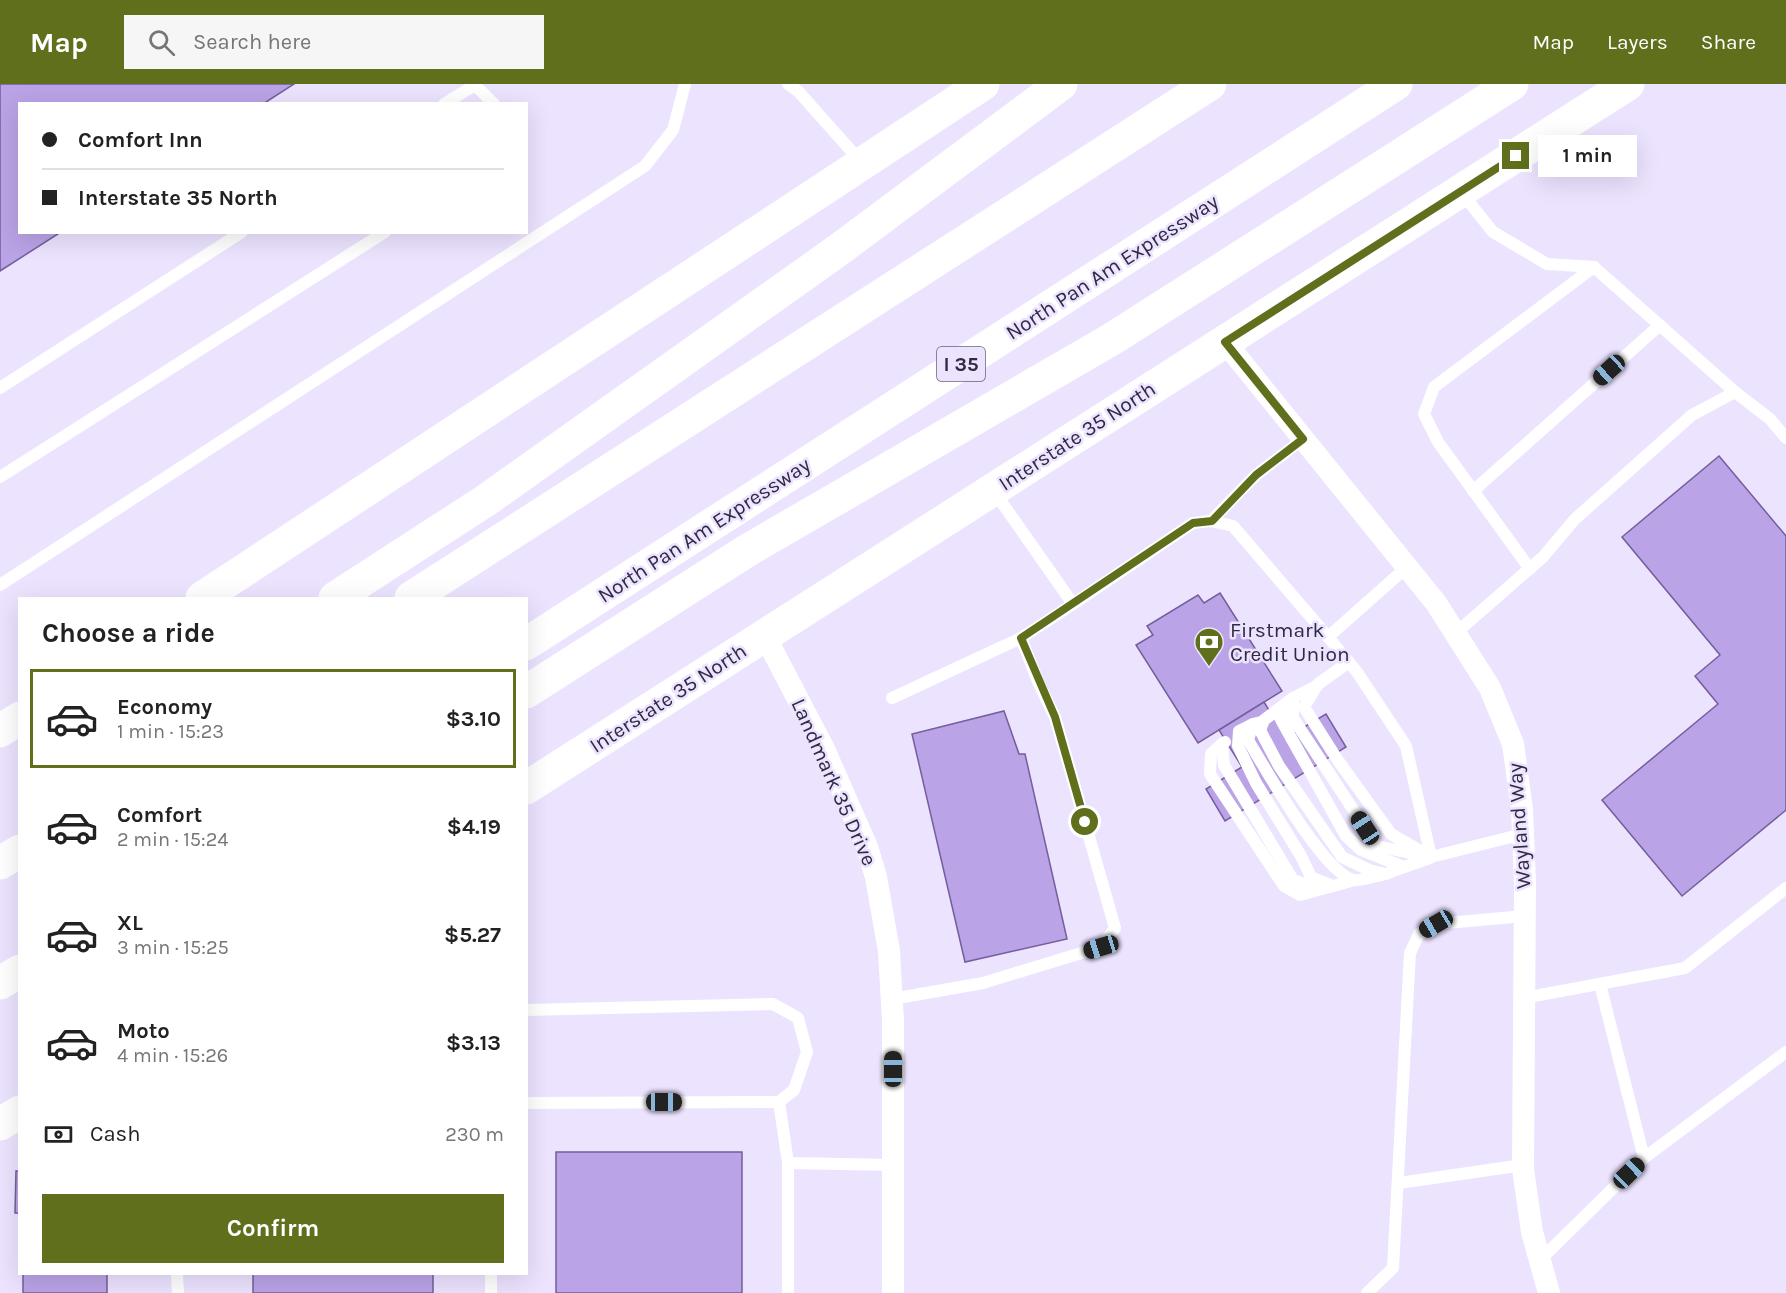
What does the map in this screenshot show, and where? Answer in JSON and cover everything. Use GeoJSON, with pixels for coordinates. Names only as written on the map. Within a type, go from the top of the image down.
{"type":"FeatureCollection","features":[{"type":"Feature","properties":{"kind":"main road"},"geometry":{"type":"LineString","coordinates":[[204,597],[983,84]]}},
{"type":"Feature","properties":{"kind":"main road"},"geometry":{"type":"LineString","coordinates":[[337,597],[485,501],[590,427],[837,251],[1061,84]]}},
{"type":"Feature","properties":{"kind":"main road"},"geometry":{"type":"LineString","coordinates":[[413,597],[1210,84]]}},
{"type":"Feature","properties":{"kind":"main road","name":"North Pan Am Expressway"},"geometry":{"type":"LineString","coordinates":[[528,643],[1396,84]]}},
{"type":"Feature","properties":{"kind":"main road"},"geometry":{"type":"LineString","coordinates":[[528,691],[748,550],[1112,339],[1512,84]]}},
{"type":"Feature","properties":{"kind":"main road","name":"Interstate 35 North"},"geometry":{"type":"LineString","coordinates":[[528,787],[1628,84]]}},
{"type":"Feature","properties":{"kind":"main road"},"geometry":{"type":"LineString","coordinates":[[0,731],[18,719]]}},
{"type":"Feature","properties":{"kind":"main road"},"geometry":{"type":"LineString","coordinates":[[0,863],[18,852]]}},
{"type":"Feature","properties":{"kind":"main road"},"geometry":{"type":"LineString","coordinates":[[0,983],[18,972]]}},
{"type":"Feature","properties":{"kind":"main road"},"geometry":{"type":"LineString","coordinates":[[0,1124],[18,1113]]}},
{"type":"Feature","properties":{"kind":"street","name":"Wayland Way"},"geometry":{"type":"LineString","coordinates":[[1225,342],[1457,632],[1490,688],[1513,744],[1523,834],[1523,1165],[1532,1232],[1549,1293]]}},
{"type":"Feature","properties":{"kind":"street","name":"Landmark 35 Drive"},"geometry":{"type":"LineString","coordinates":[[765,636],[824,749],[867,847],[876,877],[889,951],[892,999],[893,1293]]}},
{"type":"Feature","properties":{"kind":"lane"},"geometry":{"type":"LineString","coordinates":[[0,585],[645,166],[673,130],[685,84]]}},
{"type":"Feature","properties":{"kind":"lane"},"geometry":{"type":"LineString","coordinates":[[788,84],[798,91],[862,164]]}},
{"type":"Feature","properties":{"kind":"lane"},"geometry":{"type":"LineString","coordinates":[[447,102],[475,85],[492,102]]}},
{"type":"Feature","properties":{"kind":"lane"},"geometry":{"type":"LineString","coordinates":[[1460,191],[1492,232],[1547,264],[1594,267],[1735,392],[1770,419],[1786,438]]}},
{"type":"Feature","properties":{"kind":"lane"},"geometry":{"type":"LineString","coordinates":[[0,388],[239,234]]}},
{"type":"Feature","properties":{"kind":"lane"},"geometry":{"type":"LineString","coordinates":[[0,477],[382,234]]}},
{"type":"Feature","properties":{"kind":"lane"},"geometry":{"type":"LineString","coordinates":[[1530,569],[1438,442],[1424,414],[1434,387],[1594,267]]}},
{"type":"Feature","properties":{"kind":"lane"},"geometry":{"type":"LineString","coordinates":[[1473,491],[1660,325]]}},
{"type":"Feature","properties":{"kind":"lane"},"geometry":{"type":"LineString","coordinates":[[1457,632],[1543,557],[1575,519],[1684,422],[1735,392]]}},
{"type":"Feature","properties":{"kind":"lane"},"geometry":{"type":"LineString","coordinates":[[1212,521],[1256,475],[1303,439]]}},
{"type":"Feature","properties":{"kind":"lane"},"geometry":{"type":"LineString","coordinates":[[993,490],[1073,604]]}},
{"type":"Feature","properties":{"kind":"lane"},"geometry":{"type":"LineString","coordinates":[[892,698],[1021,638],[1193,523],[1212,521],[1233,526],[1348,662],[1406,746],[1431,857]]}},
{"type":"Feature","properties":{"kind":"lane"},"geometry":{"type":"LineString","coordinates":[[1328,637],[1407,567]]}},
{"type":"Feature","properties":{"kind":"lane"},"geometry":{"type":"LineString","coordinates":[[892,999],[983,983],[1101,947],[1115,928],[1055,717],[1021,638]]}},
{"type":"Feature","properties":{"kind":"lane"},"geometry":{"type":"LineString","coordinates":[[1348,662],[1318,684],[1258,722],[1239,731],[1222,744],[1224,765],[1293,880],[1310,886],[1333,886],[1386,874],[1431,857],[1523,834]]}},
{"type":"Feature","properties":{"kind":"lane"},"geometry":{"type":"LineString","coordinates":[[1318,684],[1304,707],[1337,759],[1391,834],[1431,857]]}},
{"type":"Feature","properties":{"kind":"lane"},"geometry":{"type":"LineString","coordinates":[[1293,698],[1293,718],[1377,846],[1431,857]]}},
{"type":"Feature","properties":{"kind":"lane"},"geometry":{"type":"LineString","coordinates":[[1293,698],[1280,718],[1346,836],[1361,850],[1404,867]]}},
{"type":"Feature","properties":{"kind":"lane"},"geometry":{"type":"LineString","coordinates":[[1258,722],[1279,766],[1342,857],[1369,870],[1386,874]]}},
{"type":"Feature","properties":{"kind":"lane"},"geometry":{"type":"LineString","coordinates":[[1258,722],[1248,740],[1282,797],[1335,871],[1355,880]]}},
{"type":"Feature","properties":{"kind":"lane"},"geometry":{"type":"LineString","coordinates":[[1239,731],[1238,746],[1256,783],[1301,856],[1311,877],[1333,886]]}},
{"type":"Feature","properties":{"kind":"lane"},"geometry":{"type":"LineString","coordinates":[[1523,998],[1685,968],[1786,888]]}},
{"type":"Feature","properties":{"kind":"lane"},"geometry":{"type":"LineString","coordinates":[[1367,1293],[1393,1268],[1410,954],[1419,934],[1436,924],[1524,916]]}},
{"type":"Feature","properties":{"kind":"lane"},"geometry":{"type":"LineString","coordinates":[[1600,984],[1644,1158]]}},
{"type":"Feature","properties":{"kind":"lane"},"geometry":{"type":"LineString","coordinates":[[528,1010],[773,1004],[798,1018],[807,1052],[794,1090],[779,1102],[528,1103]]}},
{"type":"Feature","properties":{"kind":"lane"},"geometry":{"type":"LineString","coordinates":[[1540,1260],[1644,1158],[1786,1052]]}},
{"type":"Feature","properties":{"kind":"lane"},"geometry":{"type":"LineString","coordinates":[[779,1102],[788,1163],[788,1293]]}},
{"type":"Feature","properties":{"kind":"lane"},"geometry":{"type":"LineString","coordinates":[[788,1163],[893,1165]]}},
{"type":"Feature","properties":{"kind":"lane"},"geometry":{"type":"LineString","coordinates":[[1399,1183],[1523,1165]]}},
{"type":"Feature","properties":{"kind":"lane"},"geometry":{"type":"LineString","coordinates":[[177,1275],[178,1293]]}},
{"type":"Feature","properties":{"kind":"lane"},"geometry":{"type":"LineString","coordinates":[[491,1275],[491,1293]]}},
{"type":"Feature","properties":{"kind":"building"},"geometry":{"type":"Polygon","coordinates":[[[0,84],[294,84],[266,102],[18,102],[18,234],[58,234],[0,271],[0,84]]]}},
{"type":"Feature","properties":{"kind":"building"},"geometry":{"type":"Polygon","coordinates":[[[1719,456],[1786,536],[1786,810],[1682,896],[1602,800],[1718,704],[1695,676],[1720,655],[1622,537],[1719,456]]]}},
{"type":"Feature","properties":{"kind":"building","name":"Firstmark Credit Union"},"geometry":{"type":"Polygon","coordinates":[[[1220,593],[1282,691],[1198,743],[1136,645],[1153,635],[1147,626],[1198,595],[1204,603],[1220,593]]]}},
{"type":"Feature","properties":{"kind":"building"},"geometry":{"type":"Polygon","coordinates":[[[1264,702],[1286,738],[1326,714],[1346,747],[1225,821],[1206,789],[1242,767],[1219,730],[1264,702]]]}},
{"type":"Feature","properties":{"kind":"building"},"geometry":{"type":"Polygon","coordinates":[[[1004,711],[1019,754],[1025,754],[1067,939],[965,962],[912,734],[1004,711]]]}},
{"type":"Feature","properties":{"kind":"building"},"geometry":{"type":"Polygon","coordinates":[[[556,1152],[742,1152],[742,1293],[556,1293],[556,1152]]]}},
{"type":"Feature","properties":{"kind":"building"},"geometry":{"type":"Polygon","coordinates":[[[16,1171],[18,1171],[18,1213],[15,1213],[16,1171]]]}},
{"type":"Feature","properties":{"kind":"building"},"geometry":{"type":"Polygon","coordinates":[[[23,1275],[107,1275],[107,1293],[23,1293],[23,1275]]]}},
{"type":"Feature","properties":{"kind":"building"},"geometry":{"type":"Polygon","coordinates":[[[253,1275],[433,1275],[433,1293],[253,1293],[253,1275]]]}},
{"type":"Feature","properties":{"kind":"place","name":"Firstmark Credit Union"},"geometry":{"type":"Point","coordinates":[1209,668]}},
{"type":"Feature","properties":{"kind":"route"},"geometry":{"type":"LineString","coordinates":[[1085,822],[1055,717],[1021,638],[1193,523],[1212,521],[1256,475],[1303,439],[1225,342],[1516,156]]}}]}
